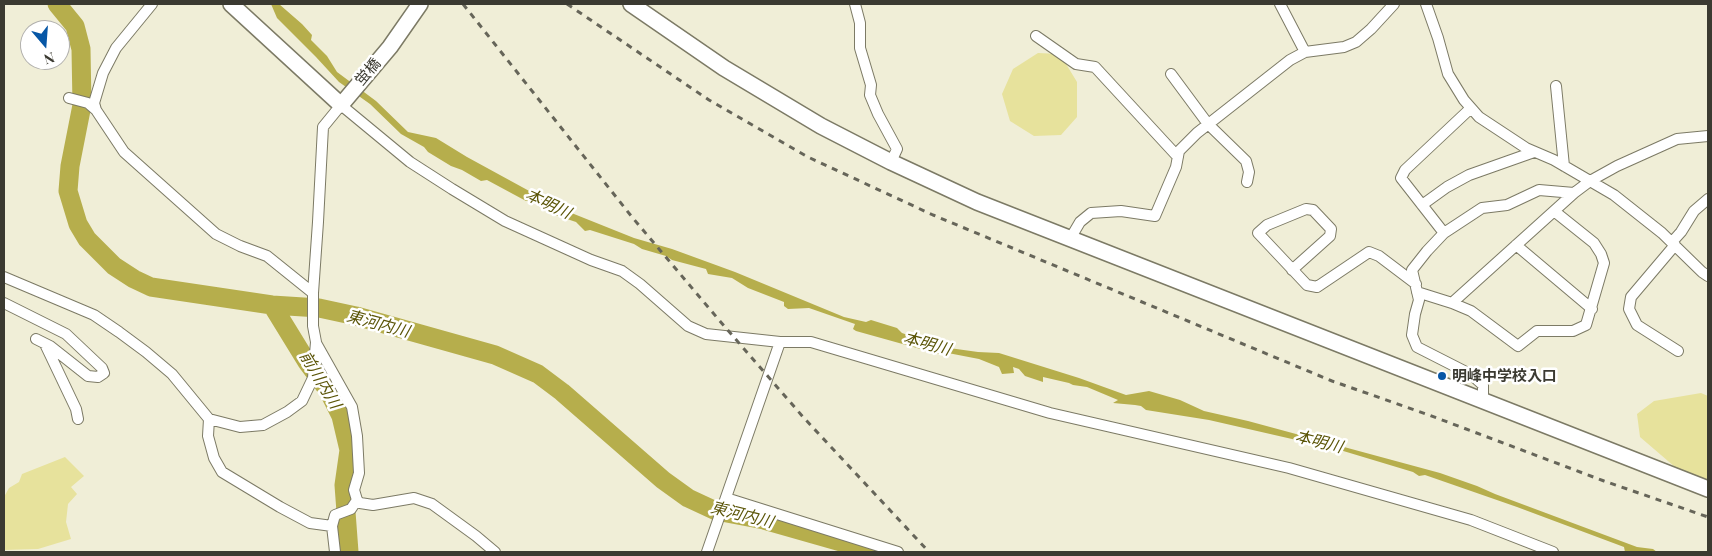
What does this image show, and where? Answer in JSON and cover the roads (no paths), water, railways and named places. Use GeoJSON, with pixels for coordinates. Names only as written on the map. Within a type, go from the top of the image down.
{"type":"FeatureCollection","features":[{"type":"Feature","properties":{"kind":"street"},"geometry":{"type":"LineString","coordinates":[[92,107],[103,73],[116,48],[152,4]]}},
{"type":"Feature","properties":{"kind":"street"},"geometry":{"type":"LineString","coordinates":[[231,4],[344,101],[410,162],[506,221],[591,260],[622,271],[640,284],[688,326],[706,334],[780,342],[811,342],[1050,413],[1289,468],[1471,520],[1553,552]]}},
{"type":"Feature","properties":{"kind":"street","name":"蛍橋"},"geometry":{"type":"LineString","coordinates":[[344,101],[390,47],[420,4]]}},
{"type":"Feature","properties":{"kind":"street"},"geometry":{"type":"LineString","coordinates":[[631,4],[724,68],[821,126],[891,162],[977,202],[1708,489]]}},
{"type":"Feature","properties":{"kind":"street"},"geometry":{"type":"LineString","coordinates":[[855,4],[860,22],[860,48],[871,85],[870,95],[897,149],[891,162]]}},
{"type":"Feature","properties":{"kind":"street"},"geometry":{"type":"LineString","coordinates":[[1280,4],[1305,52]]}},
{"type":"Feature","properties":{"kind":"street"},"geometry":{"type":"LineString","coordinates":[[1070,239],[1080,222],[1091,213],[1121,211],[1155,216],[1176,167],[1179,151],[1208,124],[1290,60],[1305,52],[1344,47],[1356,42],[1394,4]]}},
{"type":"Feature","properties":{"kind":"street"},"geometry":{"type":"LineString","coordinates":[[1426,4],[1448,74],[1464,100],[1480,118],[1496,130],[1534,152],[1564,166],[1614,195],[1674,243],[1708,276]]}},
{"type":"Feature","properties":{"kind":"street"},"geometry":{"type":"LineString","coordinates":[[1036,36],[1076,64],[1094,67],[1178,157]]}},
{"type":"Feature","properties":{"kind":"street"},"geometry":{"type":"LineString","coordinates":[[1171,74],[1208,124],[1246,161],[1249,172],[1247,182]]}},
{"type":"Feature","properties":{"kind":"street"},"geometry":{"type":"LineString","coordinates":[[1556,86],[1564,166]]}},
{"type":"Feature","properties":{"kind":"street"},"geometry":{"type":"LineString","coordinates":[[69,98],[92,107],[124,152],[216,234],[240,246],[267,256],[313,296]]}},
{"type":"Feature","properties":{"kind":"street"},"geometry":{"type":"LineString","coordinates":[[4,278],[94,315],[120,332],[172,374],[209,418],[240,428],[263,425],[287,412],[302,401],[313,378],[316,342],[313,326],[313,296],[322,127],[344,101]]}},
{"type":"Feature","properties":{"kind":"street"},"geometry":{"type":"LineString","coordinates":[[1444,233],[1401,178],[1405,170],[1471,108]]}},
{"type":"Feature","properties":{"kind":"street"},"geometry":{"type":"LineString","coordinates":[[1452,303],[1574,192],[1590,181],[1677,139],[1708,136]]}},
{"type":"Feature","properties":{"kind":"street"},"geometry":{"type":"LineString","coordinates":[[1422,205],[1447,187],[1469,175],[1534,152]]}},
{"type":"Feature","properties":{"kind":"street"},"geometry":{"type":"LineString","coordinates":[[1483,400],[1483,385],[1472,374],[1417,347],[1412,335],[1419,300],[1412,270],[1444,233],[1482,208],[1507,205],[1539,190],[1574,192]]}},
{"type":"Feature","properties":{"kind":"street"},"geometry":{"type":"LineString","coordinates":[[1678,351],[1637,325],[1628,309],[1631,297],[1674,243],[1694,211],[1708,199]]}},
{"type":"Feature","properties":{"kind":"street"},"geometry":{"type":"LineString","coordinates":[[1292,270],[1330,236],[1331,229],[1313,210],[1306,210],[1267,225],[1258,233],[1292,270],[1307,285],[1317,287],[1369,252],[1379,256],[1417,288],[1471,311],[1518,346],[1537,331],[1573,330],[1586,326],[1592,309],[1604,263],[1601,254],[1594,243],[1554,211]]}},
{"type":"Feature","properties":{"kind":"street"},"geometry":{"type":"LineString","coordinates":[[1516,245],[1592,309]]}},
{"type":"Feature","properties":{"kind":"street"},"geometry":{"type":"LineString","coordinates":[[4,304],[66,334],[102,368],[104,373],[98,377],[88,376],[40,341],[76,409],[78,419]]}},
{"type":"Feature","properties":{"kind":"street"},"geometry":{"type":"LineString","coordinates":[[316,342],[352,407],[357,436],[359,473],[354,490],[354,504]]}},
{"type":"Feature","properties":{"kind":"street"},"geometry":{"type":"LineString","coordinates":[[707,552],[780,342]]}},
{"type":"Feature","properties":{"kind":"street"},"geometry":{"type":"LineString","coordinates":[[209,418],[208,436],[214,458],[222,472],[280,507],[310,522],[332,526]]}},
{"type":"Feature","properties":{"kind":"street"},"geometry":{"type":"LineString","coordinates":[[335,552],[332,526],[335,515],[354,504],[372,505],[414,498],[432,504],[495,552]]}},
{"type":"Feature","properties":{"kind":"street"},"geometry":{"type":"LineString","coordinates":[[725,502],[898,552]]}},
{"type":"Feature","properties":{"kind":"water","name":"本明川"},"geometry":{"type":"Polygon","coordinates":[[[271,4],[279,4],[302,24],[312,35],[311,40],[327,56],[337,72],[376,101],[408,132],[436,138],[564,210],[634,238],[672,249],[735,272],[844,317],[866,322],[871,320],[897,328],[902,333],[942,347],[999,353],[1126,395],[1149,391],[1180,400],[1204,411],[1248,421],[1440,473],[1637,547],[1653,549],[1657,552],[1625,552],[1624,547],[1517,507],[1425,475],[1419,476],[1413,472],[1340,450],[1209,420],[1146,410],[1141,406],[1113,403],[1118,400],[1087,387],[1043,377],[1043,382],[1025,376],[1019,369],[1013,367],[1014,373],[1002,374],[999,367],[979,359],[948,353],[942,355],[856,331],[853,329],[855,324],[809,308],[788,309],[784,306],[784,302],[748,288],[732,278],[708,274],[706,269],[672,260],[666,256],[642,249],[634,244],[590,230],[585,231],[576,222],[555,215],[535,201],[526,201],[487,180],[481,181],[451,166],[401,134],[370,104],[339,82],[277,18],[271,4]]]}},
{"type":"Feature","properties":{"kind":"waterway","name":"東河内川"},"geometry":{"type":"LineString","coordinates":[[57,4],[75,26],[81,49],[82,105],[70,166],[68,191],[78,224],[87,239],[114,266],[151,287],[272,305],[319,308],[356,316],[495,355],[538,374],[562,392],[663,480],[688,498],[716,511],[764,520],[876,552]]}},
{"type":"Feature","properties":{"kind":"waterway","name":"前川内川"},"geometry":{"type":"LineString","coordinates":[[272,305],[307,362],[328,390],[341,416],[349,450],[344,485],[349,552]]}},
{"type":"Feature","properties":{"kind":"railway"},"geometry":{"type":"LineString","coordinates":[[463,4],[632,217],[719,320],[804,418],[929,552]]}},
{"type":"Feature","properties":{"kind":"railway"},"geometry":{"type":"LineString","coordinates":[[567,4],[709,100],[808,157],[933,215],[1332,381],[1429,415],[1604,481],[1708,517]]}},
{"type":"Feature","properties":{"kind":"place","name":"明峰中学校入口"},"geometry":{"type":"Point","coordinates":[1442,376]}}]}
